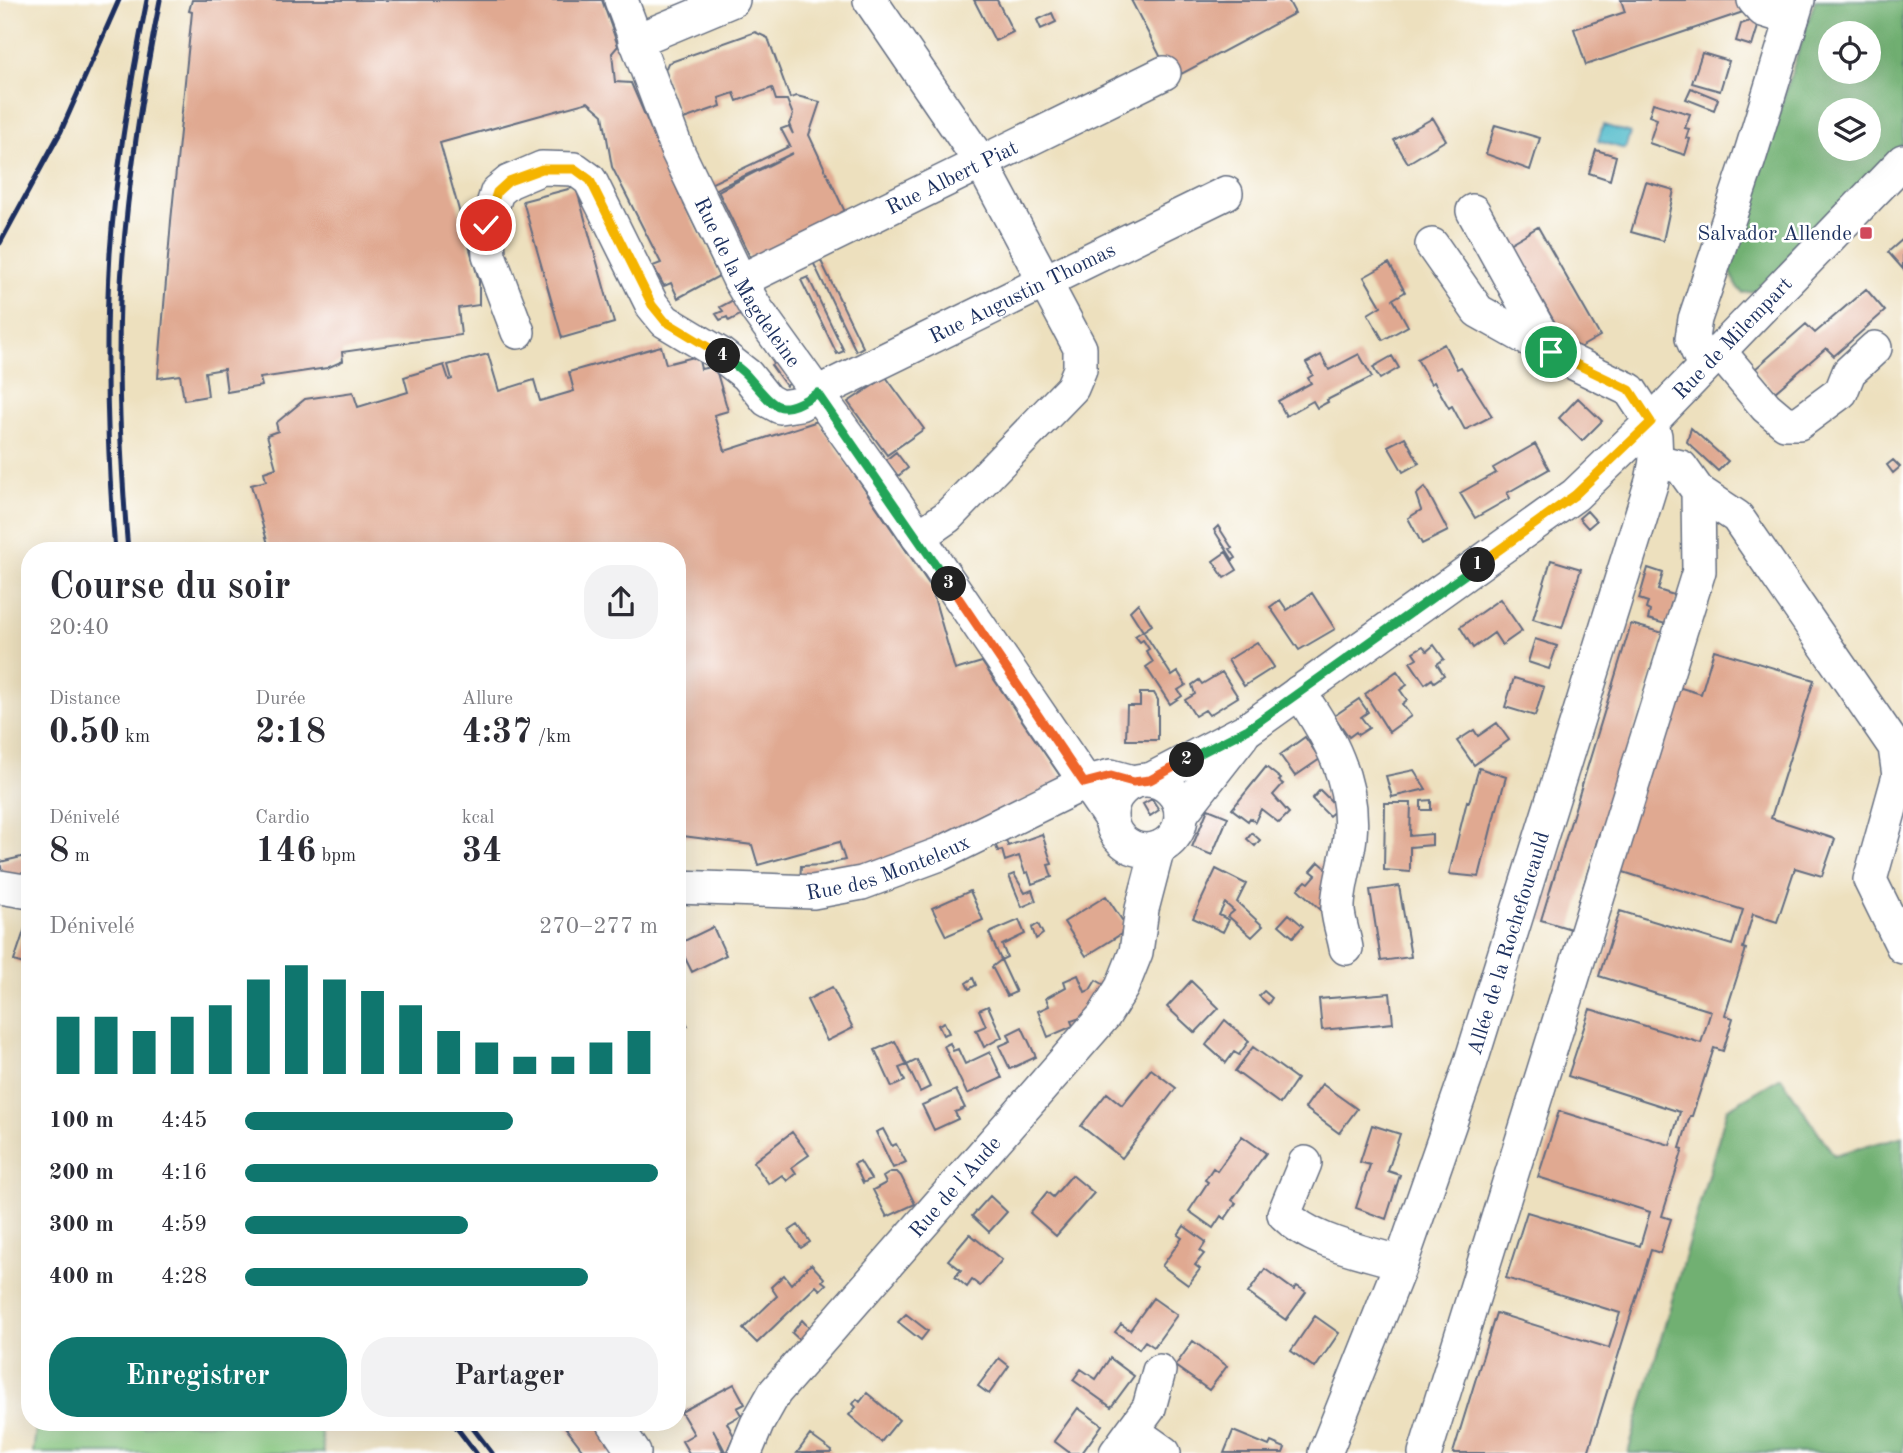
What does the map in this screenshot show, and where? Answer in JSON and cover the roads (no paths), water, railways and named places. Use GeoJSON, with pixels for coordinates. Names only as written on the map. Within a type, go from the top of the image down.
{"type":"FeatureCollection","features":[{"type":"Feature","properties":{"kind":"street","name":"Rue de la Magdeleine"},"geometry":{"type":"LineString","coordinates":[[621,0],[677,150],[740,281],[757,310],[918,537],[1116,830]]}},
{"type":"Feature","properties":{"kind":"street"},"geometry":{"type":"LineString","coordinates":[[635,41],[733,0]]}},
{"type":"Feature","properties":{"kind":"street"},"geometry":{"type":"LineString","coordinates":[[870,0],[982,164],[1080,348],[1080,369],[1072,388],[947,517],[918,537]]}},
{"type":"Feature","properties":{"kind":"street"},"geometry":{"type":"LineString","coordinates":[[1720,350],[1692,338],[1695,319],[1705,295],[1795,9],[1763,9],[1754,0]]}},
{"type":"Feature","properties":{"kind":"street","name":"Rue Albert Piat"},"geometry":{"type":"LineString","coordinates":[[740,281],[1164,73]]}},
{"type":"Feature","properties":{"kind":"street","name":"Rue de Milempart"},"geometry":{"type":"LineString","coordinates":[[1141,781],[1248,729],[1575,495],[1651,422],[1903,161]]}},
{"type":"Feature","properties":{"kind":"street","name":"Rue Augustin Thomas"},"geometry":{"type":"LineString","coordinates":[[518,332],[489,254],[486,225],[497,192],[509,181],[542,169],[575,169],[590,180],[652,305],[665,321],[720,354],[747,375],[767,400],[780,407],[800,404],[817,393],[1044,280],[1226,193]]}},
{"type":"Feature","properties":{"kind":"street"},"geometry":{"type":"LineString","coordinates":[[1473,211],[1551,352]]}},
{"type":"Feature","properties":{"kind":"street"},"geometry":{"type":"LineString","coordinates":[[1432,245],[1478,311],[1551,352],[1630,390],[1651,422]]}},
{"type":"Feature","properties":{"kind":"street"},"geometry":{"type":"LineString","coordinates":[[1705,295],[1720,350],[1766,407],[1785,423],[1800,424],[1841,392],[1849,372],[1875,348]]}},
{"type":"Feature","properties":{"kind":"street","name":"Allée de la Rochefoucauld"},"geometry":{"type":"LineString","coordinates":[[1325,1453],[1401,1264],[1469,1068],[1647,495],[1656,461],[1655,436],[1651,422]]}},
{"type":"Feature","properties":{"kind":"street"},"geometry":{"type":"LineString","coordinates":[[1656,461],[1681,467],[1698,491],[1737,517],[1895,747],[1899,776],[1870,880],[1903,947]]}},
{"type":"Feature","properties":{"kind":"street"},"geometry":{"type":"LineString","coordinates":[[1425,1453],[1699,571],[1698,491]]}},
{"type":"Feature","properties":{"kind":"street"},"geometry":{"type":"LineString","coordinates":[[1299,692],[1326,734],[1342,769],[1350,803],[1350,835],[1338,910],[1346,948]]}},
{"type":"Feature","properties":{"kind":"street","name":"Rue de Milempart"},"geometry":{"type":"LineString","coordinates":[[1181,814],[1248,729]]}},
{"type":"Feature","properties":{"kind":"street","name":"Rue des Monteleux"},"geometry":{"type":"LineString","coordinates":[[686,887],[813,892],[862,883],[940,853],[1084,783],[1111,776],[1141,781]]}},
{"type":"Feature","properties":{"kind":"street"},"geometry":{"type":"LineString","coordinates":[[1116,830],[1134,849],[1146,851],[1158,848],[1170,841],[1179,829],[1181,814],[1177,798],[1166,786],[1141,781],[1120,790],[1112,803],[1116,830],[1142,909]]}},
{"type":"Feature","properties":{"kind":"street","name":"Rue de l'Aude"},"geometry":{"type":"LineString","coordinates":[[746,1453],[757,1424],[775,1392],[1104,1016],[1122,987],[1136,952],[1142,909],[1158,848]]}},
{"type":"Feature","properties":{"kind":"street"},"geometry":{"type":"LineString","coordinates":[[0,887],[21,890]]}},
{"type":"Feature","properties":{"kind":"street"},"geometry":{"type":"LineString","coordinates":[[1305,1163],[1284,1214],[1296,1226],[1327,1240],[1401,1264]]}},
{"type":"Feature","properties":{"kind":"street"},"geometry":{"type":"LineString","coordinates":[[1158,1371],[1149,1408],[1124,1442],[1164,1453]]}},
{"type":"Feature","properties":{"kind":"street"},"geometry":{"type":"LineString","coordinates":[[619,1431],[634,1453]]}},
{"type":"Feature","properties":{"kind":"water"},"geometry":{"type":"Polygon","coordinates":[[[1603,125],[1630,133],[1625,149],[1598,141],[1603,125]]]}},
{"type":"Feature","properties":{"kind":"railway"},"geometry":{"type":"LineString","coordinates":[[0,243],[61,131],[119,0]]}},
{"type":"Feature","properties":{"kind":"railway"},"geometry":{"type":"LineString","coordinates":[[114,542],[107,402],[110,253],[124,126],[147,0]]}},
{"type":"Feature","properties":{"kind":"railway"},"geometry":{"type":"LineString","coordinates":[[127,542],[120,426],[120,301],[134,150],[160,0]]}},
{"type":"Feature","properties":{"kind":"railway"},"geometry":{"type":"LineString","coordinates":[[459,1431],[476,1453]]}},
{"type":"Feature","properties":{"kind":"railway"},"geometry":{"type":"LineString","coordinates":[[475,1431],[492,1453]]}},
{"type":"Feature","properties":{"kind":"place","name":"Salvador Allende"},"geometry":{"type":"Point","coordinates":[1866,233]}}]}
